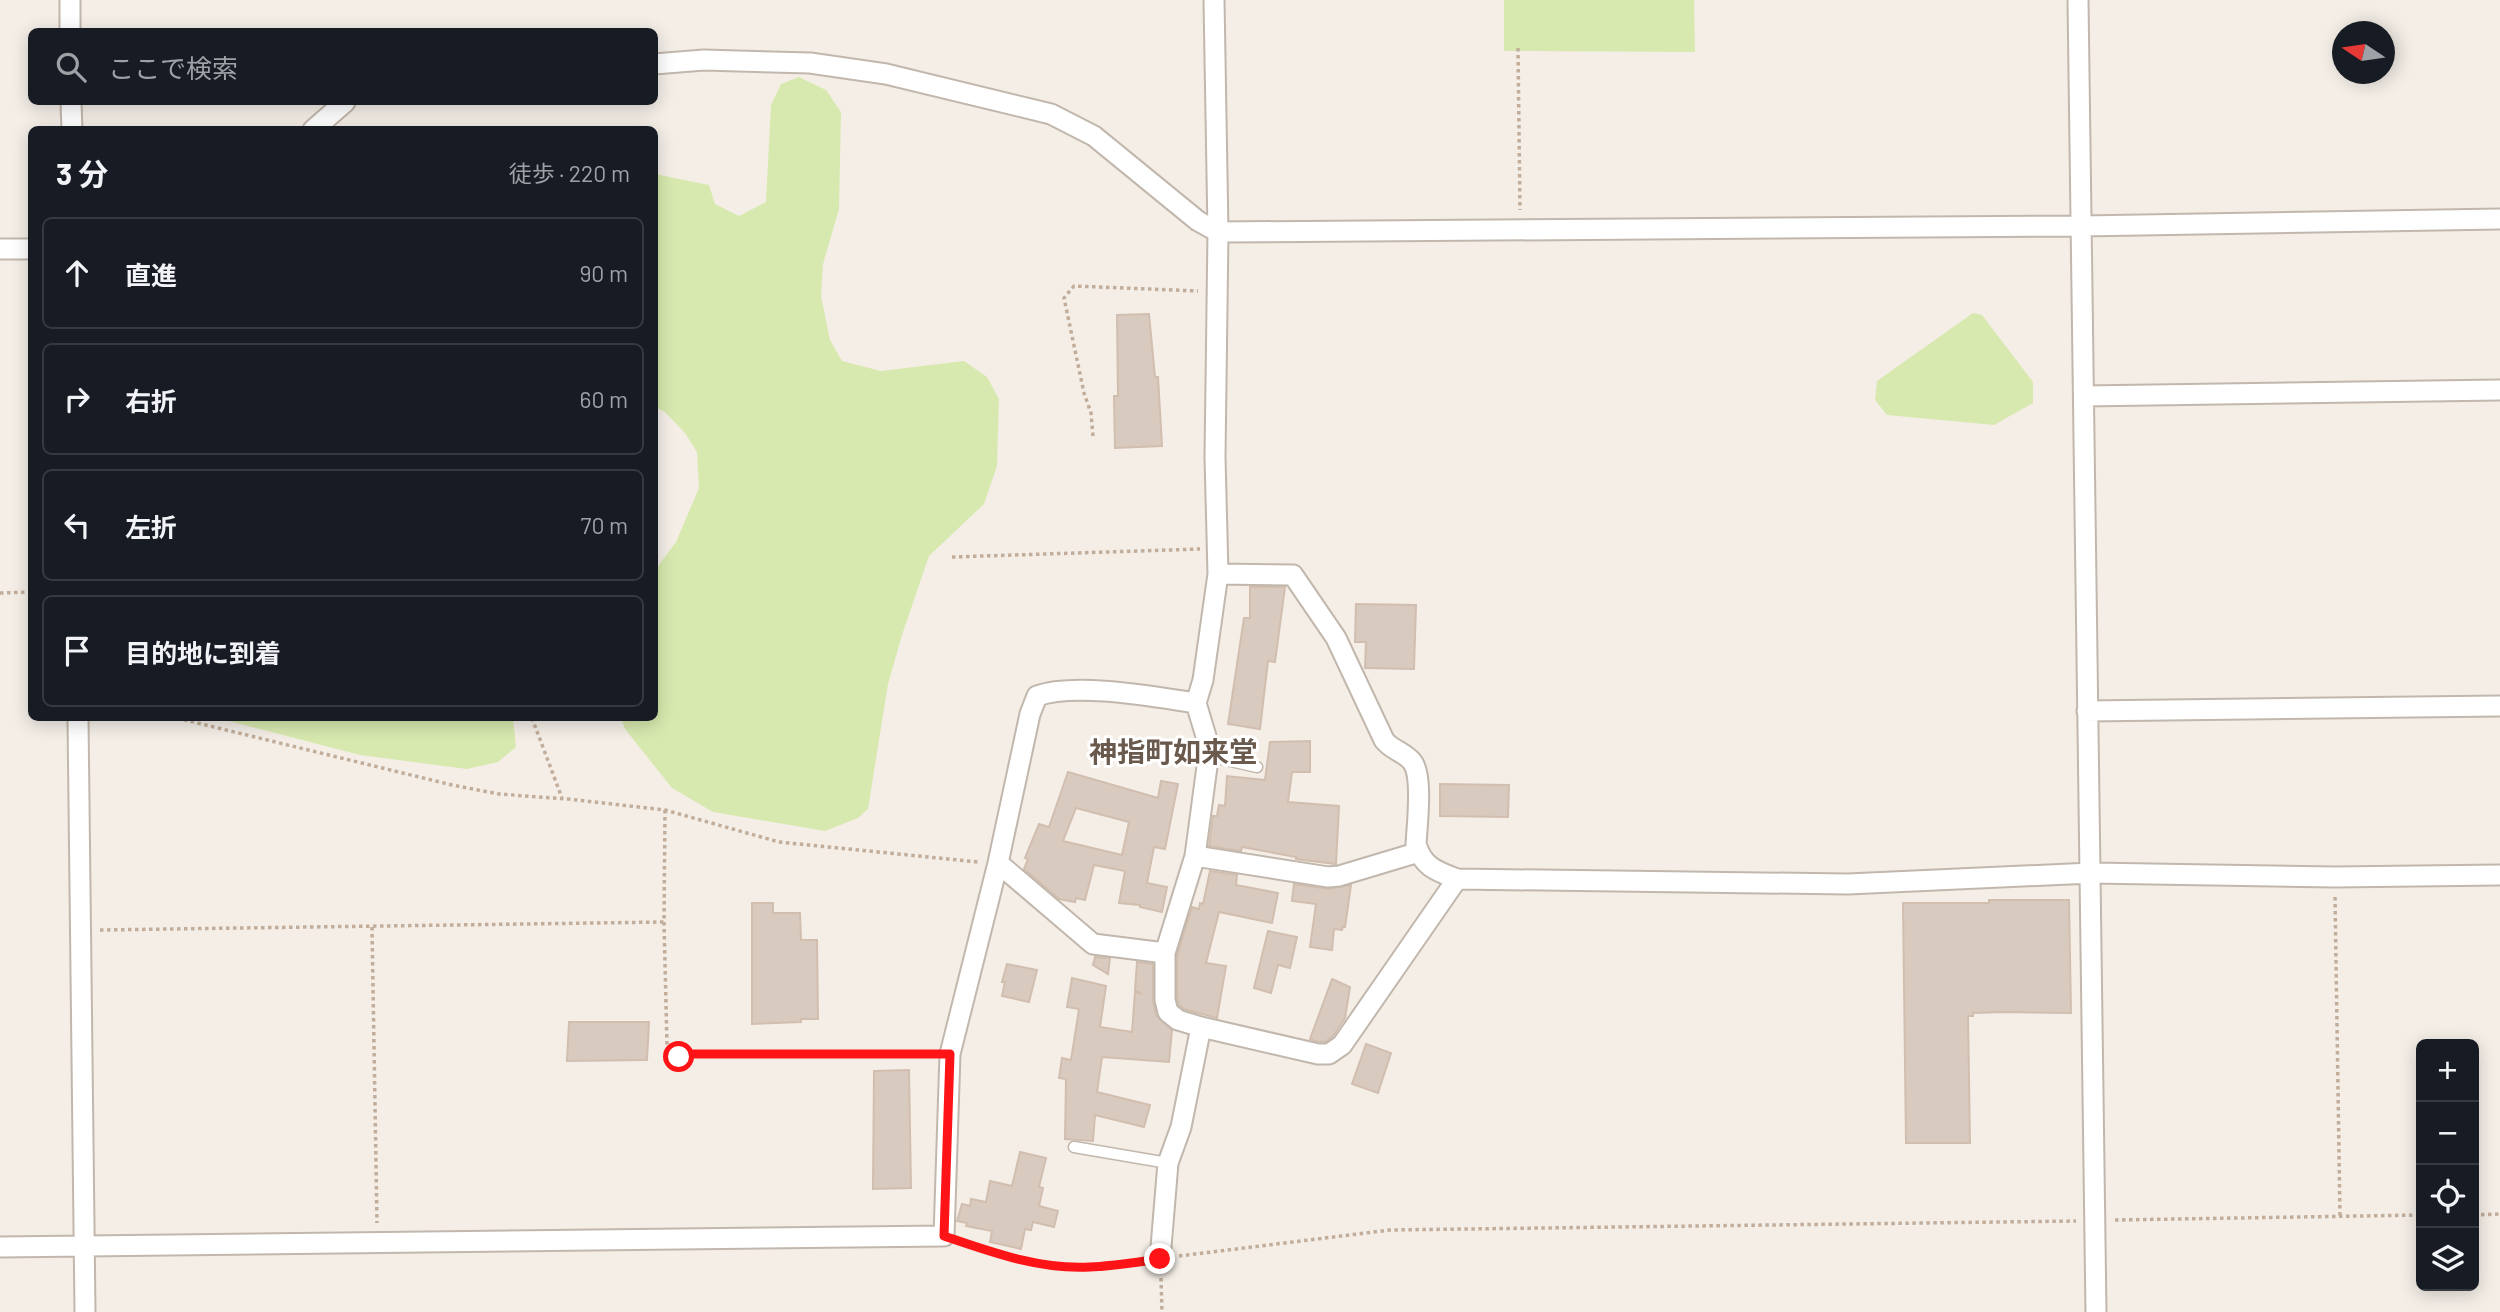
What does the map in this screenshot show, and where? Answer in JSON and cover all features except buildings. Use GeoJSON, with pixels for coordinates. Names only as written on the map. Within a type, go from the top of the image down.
{"type":"FeatureCollection","features":[{"type":"Feature","properties":{"kind":"street"},"geometry":{"type":"LineString","coordinates":[[70,0],[70,28]]}},
{"type":"Feature","properties":{"kind":"street"},"geometry":{"type":"LineString","coordinates":[[1214,0],[1218,232],[1218,574],[1203,680],[1196,703],[1208,743],[1208,756],[1195,856],[1165,953],[1165,1000],[1168,1012],[1178,1020],[1200,1027],[1318,1054],[1329,1054],[1342,1045],[1457,879]]}},
{"type":"Feature","properties":{"kind":"street"},"geometry":{"type":"LineString","coordinates":[[2078,0],[2096,1312]]}},
{"type":"Feature","properties":{"kind":"street"},"geometry":{"type":"LineString","coordinates":[[658,64],[704,60],[810,63],[886,74],[1051,114],[1094,136],[1198,221],[1218,232],[2082,226],[2500,219]]}},
{"type":"Feature","properties":{"kind":"street"},"geometry":{"type":"LineString","coordinates":[[71,105],[72,126]]}},
{"type":"Feature","properties":{"kind":"street"},"geometry":{"type":"LineString","coordinates":[[318,126],[342,105]]}},
{"type":"Feature","properties":{"kind":"street"},"geometry":{"type":"LineString","coordinates":[[0,249],[28,249]]}},
{"type":"Feature","properties":{"kind":"street"},"geometry":{"type":"LineString","coordinates":[[2084,396],[2500,390]]}},
{"type":"Feature","properties":{"kind":"street"},"geometry":{"type":"LineString","coordinates":[[1218,574],[1293,575],[1336,638],[1389,748],[1412,760],[1417,772],[1416,844],[1419,852],[1430,870],[1457,879],[1848,884],[2091,873],[2335,877],[2500,875]]}},
{"type":"Feature","properties":{"kind":"street"},"geometry":{"type":"LineString","coordinates":[[0,1247],[944,1236],[950,1054],[998,863],[1030,714],[1037,696],[1054,691],[1095,691],[1196,703]]}},
{"type":"Feature","properties":{"kind":"street"},"geometry":{"type":"LineString","coordinates":[[2087,711],[2500,706]]}},
{"type":"Feature","properties":{"kind":"street"},"geometry":{"type":"LineString","coordinates":[[78,721],[86,1312]]}},
{"type":"Feature","properties":{"kind":"street"},"geometry":{"type":"LineString","coordinates":[[1195,856],[1328,877],[1419,852]]}},
{"type":"Feature","properties":{"kind":"street"},"geometry":{"type":"LineString","coordinates":[[998,863],[1093,944],[1165,953]]}},
{"type":"Feature","properties":{"kind":"street"},"geometry":{"type":"LineString","coordinates":[[1160,1259],[1168,1163],[1181,1128],[1200,1027]]}},
{"type":"Feature","properties":{"kind":"lane"},"geometry":{"type":"LineString","coordinates":[[1208,756],[1257,766]]}},
{"type":"Feature","properties":{"kind":"lane"},"geometry":{"type":"LineString","coordinates":[[1074,1147],[1168,1163]]}},
{"type":"Feature","properties":{"kind":"path"},"geometry":{"type":"LineString","coordinates":[[1518,48],[1520,230]]}},
{"type":"Feature","properties":{"kind":"path"},"geometry":{"type":"LineString","coordinates":[[1093,436],[1091,412],[1084,393],[1064,298],[1074,286],[1217,292]]}},
{"type":"Feature","properties":{"kind":"path"},"geometry":{"type":"LineString","coordinates":[[951,558],[1216,548]]}},
{"type":"Feature","properties":{"kind":"path"},"geometry":{"type":"LineString","coordinates":[[0,593],[28,592]]}},
{"type":"Feature","properties":{"kind":"path"},"geometry":{"type":"LineString","coordinates":[[189,721],[499,794],[666,810],[779,842],[998,863]]}},
{"type":"Feature","properties":{"kind":"path"},"geometry":{"type":"LineString","coordinates":[[533,721],[562,798]]}},
{"type":"Feature","properties":{"kind":"path"},"geometry":{"type":"LineString","coordinates":[[666,810],[664,922],[667,1045],[670,1055],[950,1054]]}},
{"type":"Feature","properties":{"kind":"path"},"geometry":{"type":"LineString","coordinates":[[2335,877],[2340,1217]]}},
{"type":"Feature","properties":{"kind":"path"},"geometry":{"type":"LineString","coordinates":[[81,931],[664,922]]}},
{"type":"Feature","properties":{"kind":"path"},"geometry":{"type":"LineString","coordinates":[[372,926],[377,1243]]}},
{"type":"Feature","properties":{"kind":"path"},"geometry":{"type":"LineString","coordinates":[[2479,1215],[2500,1214]]}},
{"type":"Feature","properties":{"kind":"path"},"geometry":{"type":"LineString","coordinates":[[944,1236],[992,1253],[1054,1266],[1090,1268],[1390,1230],[2416,1215]]}},
{"type":"Feature","properties":{"kind":"path"},"geometry":{"type":"LineString","coordinates":[[1160,1259],[1162,1312]]}},
{"type":"Feature","properties":{"kind":"green space"},"geometry":{"type":"Polygon","coordinates":[[[1504,0],[1694,0],[1695,52],[1504,51],[1504,0]]]}},
{"type":"Feature","properties":{"kind":"green space"},"geometry":{"type":"Polygon","coordinates":[[[799,77],[826,90],[841,112],[839,209],[823,264],[821,296],[830,340],[842,361],[881,371],[964,361],[987,377],[999,399],[997,466],[984,504],[929,556],[902,635],[888,684],[868,809],[858,818],[825,831],[713,812],[672,788],[625,729],[622,721],[658,721],[658,566],[676,542],[699,488],[697,452],[685,433],[665,412],[658,408],[658,175],[709,185],[715,204],[739,216],[766,202],[771,105],[781,84],[799,77]]]}},
{"type":"Feature","properties":{"kind":"green space"},"geometry":{"type":"Polygon","coordinates":[[[1973,313],[1982,315],[2033,382],[2033,403],[1994,425],[1887,415],[1875,400],[1877,381],[1973,313]]]}},
{"type":"Feature","properties":{"kind":"green space"},"geometry":{"type":"Polygon","coordinates":[[[229,721],[513,721],[516,747],[498,762],[467,769],[360,755],[229,721]]]}},
{"type":"Feature","properties":{"kind":"district","name":"神指町如来堂"},"geometry":{"type":"Point","coordinates":[1173,751]}},
{"type":"Feature","properties":{"kind":"route"},"geometry":{"type":"LineString","coordinates":[[679,1057],[690,1054],[950,1054],[944,1236],[992,1253],[1054,1266],[1090,1268],[1160,1259]]}}]}
